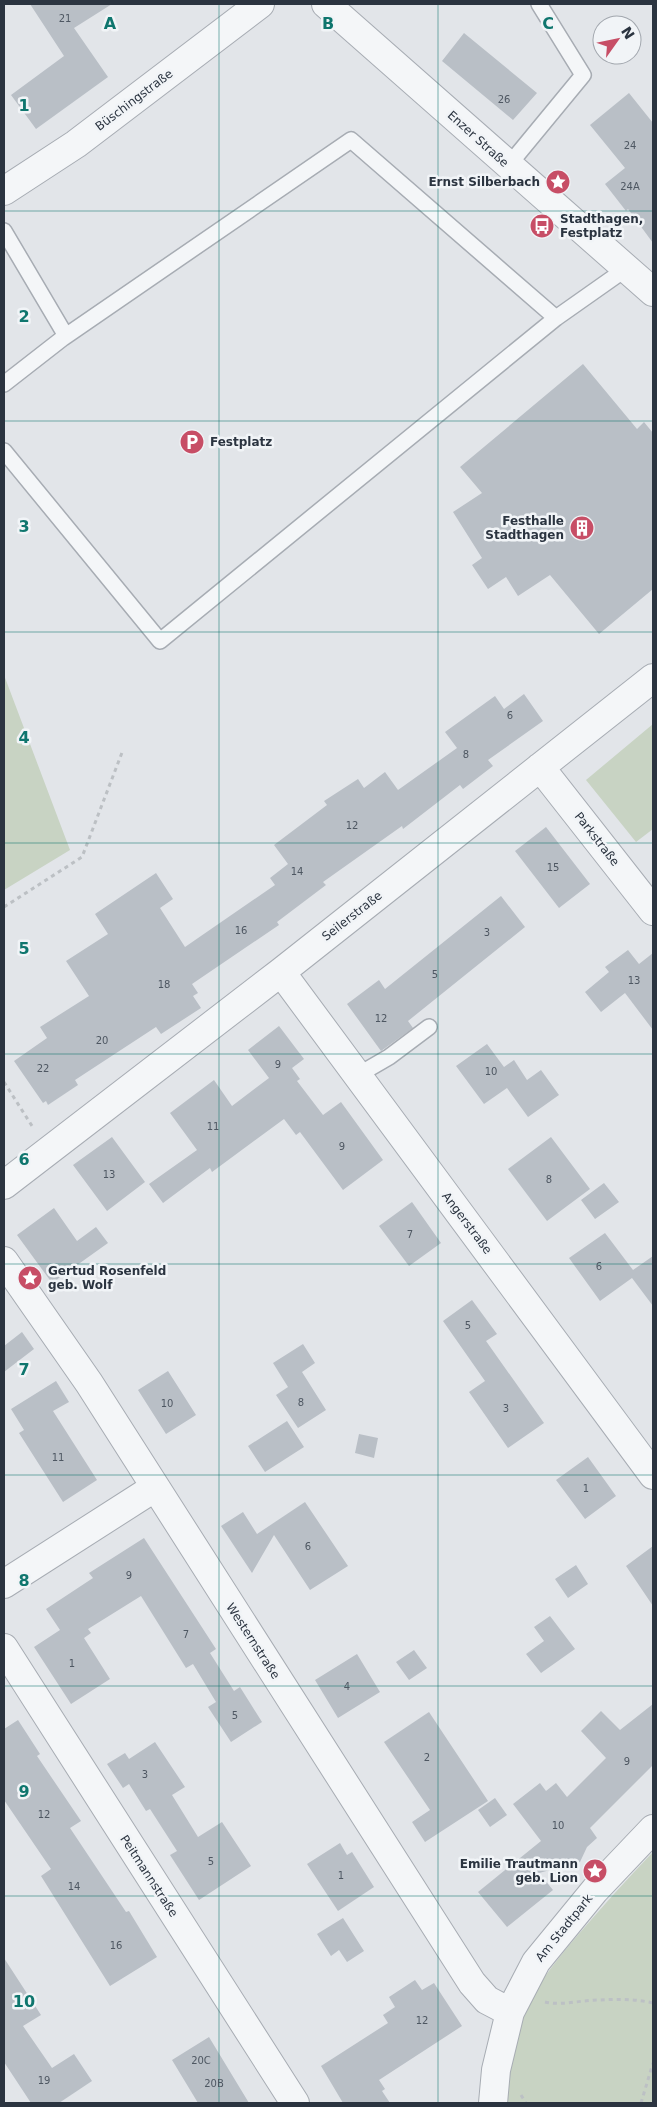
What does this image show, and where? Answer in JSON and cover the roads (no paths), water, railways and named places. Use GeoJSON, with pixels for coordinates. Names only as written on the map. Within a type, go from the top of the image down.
{"type":"FeatureCollection","features":[{"type":"Feature","properties":{"kind":"street","name":"Büschingstraße"},"geometry":{"type":"LineString","coordinates":[[4,191],[76,144],[260,4]]}},
{"type":"Feature","properties":{"kind":"street","name":"Enzer Straße"},"geometry":{"type":"LineString","coordinates":[[326,4],[653,292]]}},
{"type":"Feature","properties":{"kind":"street","name":"Seilerstraße"},"geometry":{"type":"LineString","coordinates":[[4,1185],[282,972],[653,678]]}},
{"type":"Feature","properties":{"kind":"street","name":"Parkstraße"},"geometry":{"type":"LineString","coordinates":[[540,767],[653,910]]}},
{"type":"Feature","properties":{"kind":"street","name":"Angerstraße"},"geometry":{"type":"LineString","coordinates":[[282,972],[653,1474]]}},
{"type":"Feature","properties":{"kind":"street","name":"Westernstraße"},"geometry":{"type":"LineString","coordinates":[[4,1261],[88,1383],[472,1983],[487,2000],[510,2012]]}},
{"type":"Feature","properties":{"kind":"street"},"geometry":{"type":"LineString","coordinates":[[4,1584],[154,1488]]}},
{"type":"Feature","properties":{"kind":"street","name":"Peitmannstraße"},"geometry":{"type":"LineString","coordinates":[[4,1648],[295,2103]]}},
{"type":"Feature","properties":{"kind":"street","name":"Am Stadtpark"},"geometry":{"type":"LineString","coordinates":[[493,2103],[496,2070],[510,2012],[536,1962],[595,1890],[653,1829]]}},
{"type":"Feature","properties":{"kind":"lane"},"geometry":{"type":"LineString","coordinates":[[508,166],[583,75],[540,4]]}},
{"type":"Feature","properties":{"kind":"lane"},"geometry":{"type":"LineString","coordinates":[[4,384],[66,336],[352,140],[556,318]]}},
{"type":"Feature","properties":{"kind":"lane"},"geometry":{"type":"LineString","coordinates":[[4,231],[66,336]]}},
{"type":"Feature","properties":{"kind":"lane"},"geometry":{"type":"LineString","coordinates":[[4,451],[160,641],[556,318],[627,268]]}},
{"type":"Feature","properties":{"kind":"lane"},"geometry":{"type":"LineString","coordinates":[[358,1075],[389,1057],[429,1027]]}},
{"type":"Feature","properties":{"kind":"place","name":"Ernst Silberbach"},"geometry":{"type":"Point","coordinates":[558,182]}},
{"type":"Feature","properties":{"kind":"place","name":"Stadthagen, Festplatz"},"geometry":{"type":"Point","coordinates":[542,226]}},
{"type":"Feature","properties":{"kind":"place","name":"Festplatz"},"geometry":{"type":"Point","coordinates":[192,442]}},
{"type":"Feature","properties":{"kind":"place","name":"Festhalle Stadthagen"},"geometry":{"type":"Point","coordinates":[582,528]}},
{"type":"Feature","properties":{"kind":"place","name":"Gertud Rosenfeld geb. Wolf"},"geometry":{"type":"Point","coordinates":[30,1278]}},
{"type":"Feature","properties":{"kind":"place","name":"Emilie Trautmann geb. Lion"},"geometry":{"type":"Point","coordinates":[595,1871]}}]}
